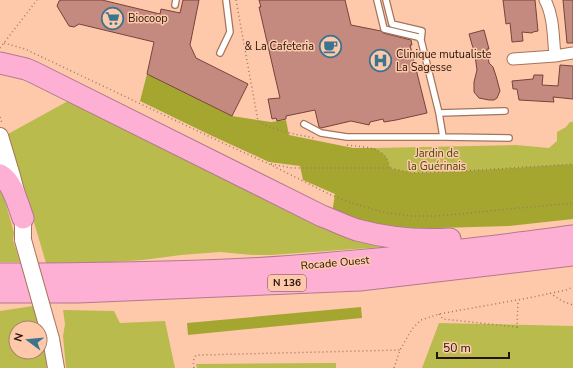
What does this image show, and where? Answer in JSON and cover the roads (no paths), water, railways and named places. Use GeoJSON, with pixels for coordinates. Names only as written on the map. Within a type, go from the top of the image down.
{"type":"FeatureCollection","features":[{"type":"Feature","properties":{"kind":"highway"},"geometry":{"type":"LineString","coordinates":[[2,53],[26,69],[322,216],[356,229],[396,238],[418,240],[473,238],[485,248]]}},
{"type":"Feature","properties":{"kind":"highway"},"geometry":{"type":"LineString","coordinates":[[0,75],[16,74],[25,76],[111,111]]}},
{"type":"Feature","properties":{"kind":"highway"},"geometry":{"type":"LineString","coordinates":[[1,173],[10,186],[23,218]]}},
{"type":"Feature","properties":{"kind":"highway","name":"Rocade Ouest"},"geometry":{"type":"LineString","coordinates":[[0,274],[122,273],[256,268],[356,261],[485,248],[573,236]]}},
{"type":"Feature","properties":{"kind":"highway","name":"Rocade Ouest"},"geometry":{"type":"LineString","coordinates":[[0,292],[78,292],[360,280],[573,255]]}},
{"type":"Feature","properties":{"kind":"highway"},"geometry":{"type":"LineString","coordinates":[[0,305],[64,301],[78,292]]}},
{"type":"Feature","properties":{"kind":"main road"},"geometry":{"type":"LineString","coordinates":[[0,136],[23,218],[23,240]]}},
{"type":"Feature","properties":{"kind":"main road"},"geometry":{"type":"LineString","coordinates":[[1,173],[23,240],[51,339],[56,368]]}},
{"type":"Feature","properties":{"kind":"street"},"geometry":{"type":"LineString","coordinates":[[545,0],[551,16],[555,56]]}},
{"type":"Feature","properties":{"kind":"street"},"geometry":{"type":"LineString","coordinates":[[513,59],[573,53]]}},
{"type":"Feature","properties":{"kind":"lane"},"geometry":{"type":"LineString","coordinates":[[220,53],[230,32],[226,0]]}},
{"type":"Feature","properties":{"kind":"lane"},"geometry":{"type":"LineString","coordinates":[[377,0],[384,29],[418,37],[421,40]]}},
{"type":"Feature","properties":{"kind":"lane"},"geometry":{"type":"LineString","coordinates":[[386,0],[392,24],[422,31],[421,40],[439,113],[443,137]]}},
{"type":"Feature","properties":{"kind":"lane"},"geometry":{"type":"LineString","coordinates":[[439,113],[505,112]]}},
{"type":"Feature","properties":{"kind":"lane"},"geometry":{"type":"LineString","coordinates":[[304,124],[321,133],[347,137],[509,138]]}},
{"type":"Feature","properties":{"kind":"place","name":"Biocoop"},"geometry":{"type":"Point","coordinates":[112,18]}},
{"type":"Feature","properties":{"kind":"place","name":"& La Cafeteria"},"geometry":{"type":"Point","coordinates":[330,46]}},
{"type":"Feature","properties":{"kind":"place","name":"Clinique mutualiste La Sagesse"},"geometry":{"type":"Point","coordinates":[381,60]}},
{"type":"Feature","properties":{"kind":"park label","name":"Jardin de la Guérinais"},"geometry":{"type":"Point","coordinates":[437,159]}}]}
